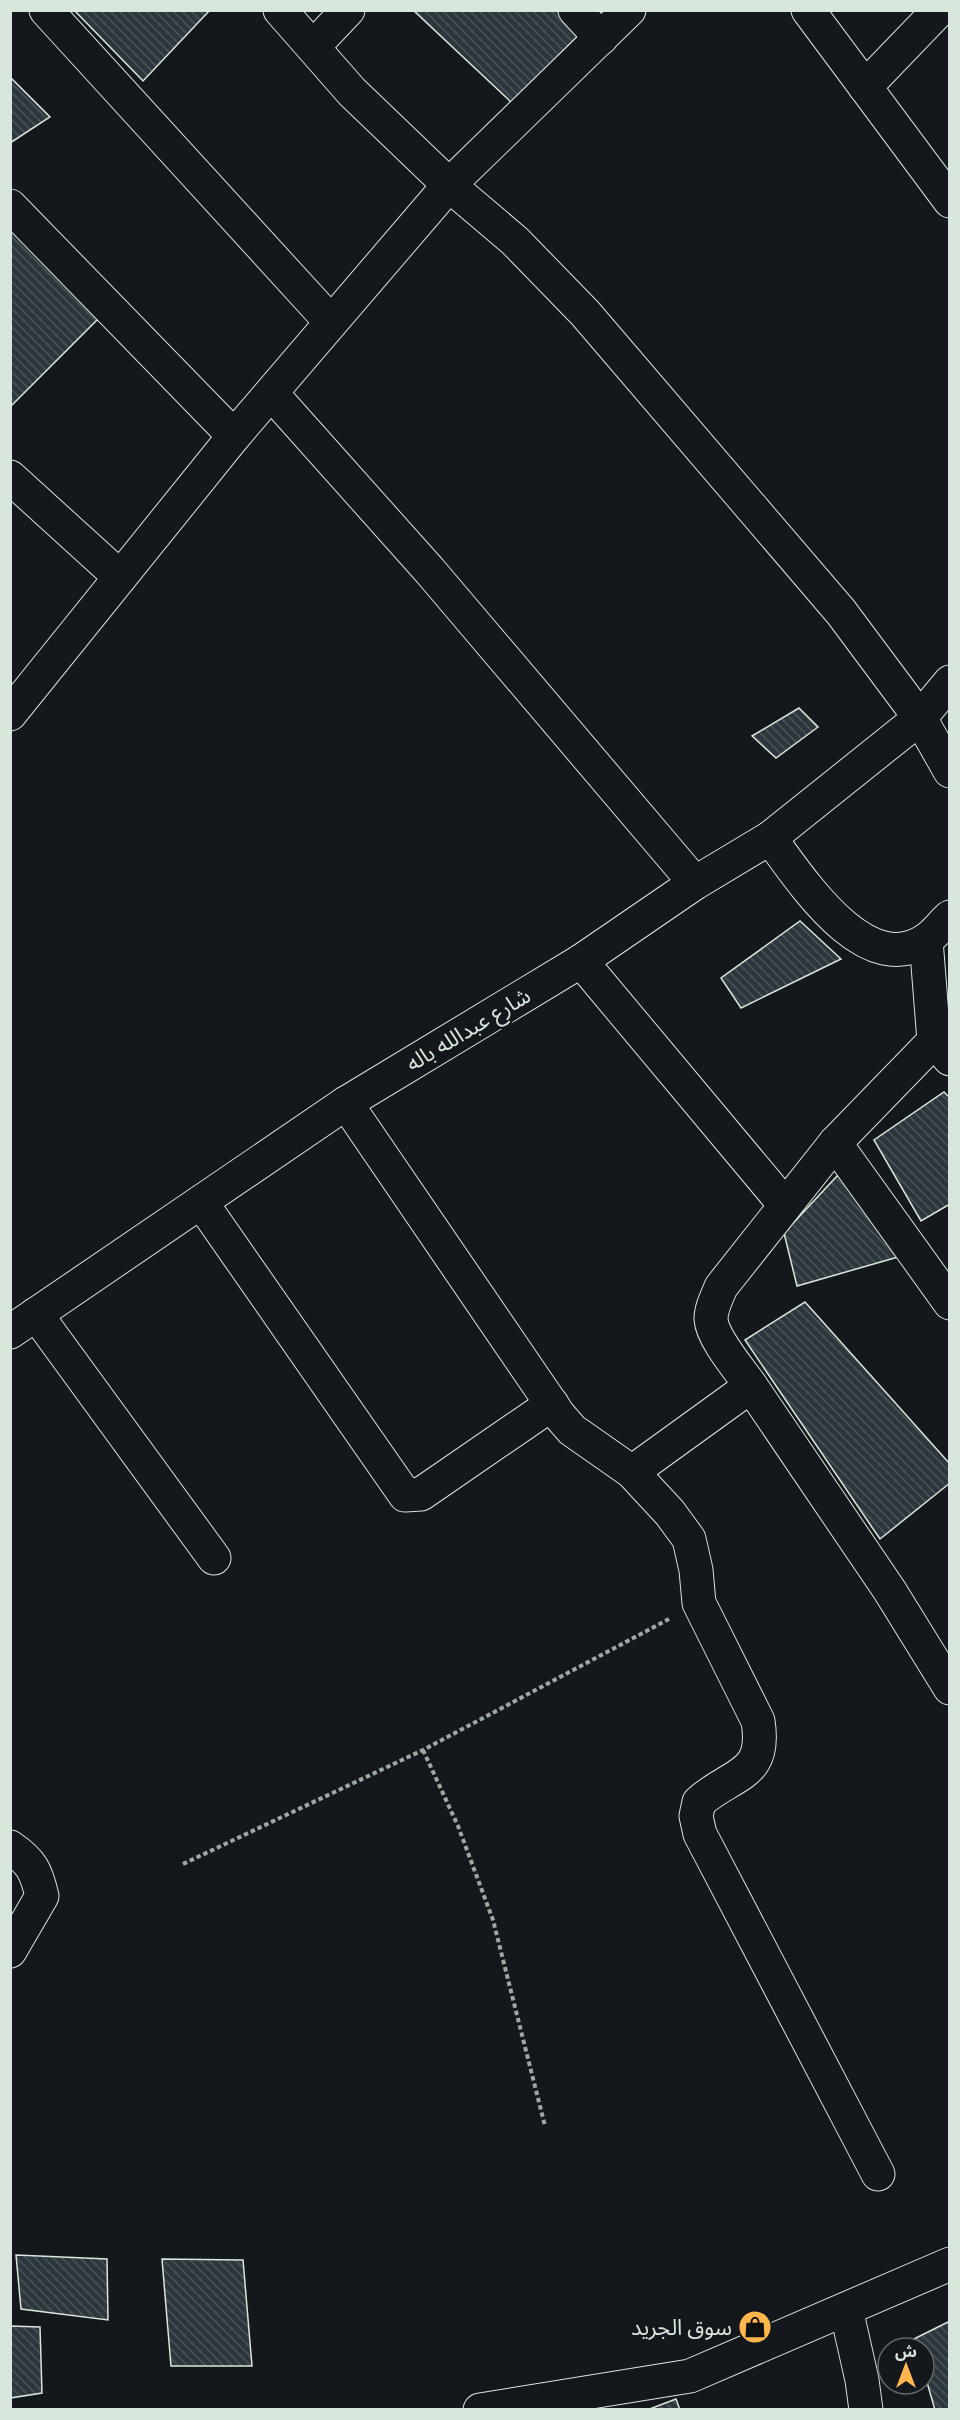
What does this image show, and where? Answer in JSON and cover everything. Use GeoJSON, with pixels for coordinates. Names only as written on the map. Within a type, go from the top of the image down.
{"type":"FeatureCollection","features":[{"type":"Feature","properties":{"kind":"street"},"geometry":{"type":"LineString","coordinates":[[46,10],[331,322]]}},
{"type":"Feature","properties":{"kind":"street"},"geometry":{"type":"LineString","coordinates":[[280,10],[352,92],[449,185],[515,241],[585,314],[842,612],[920,718],[948,769]]}},
{"type":"Feature","properties":{"kind":"street"},"geometry":{"type":"LineString","coordinates":[[313,47],[348,10]]}},
{"type":"Feature","properties":{"kind":"street"},"geometry":{"type":"LineString","coordinates":[[575,10],[602,38]]}},
{"type":"Feature","properties":{"kind":"street"},"geometry":{"type":"LineString","coordinates":[[10,714],[234,436],[449,185],[629,10]]}},
{"type":"Feature","properties":{"kind":"street"},"geometry":{"type":"LineString","coordinates":[[808,10],[950,201]]}},
{"type":"Feature","properties":{"kind":"street"},"geometry":{"type":"LineString","coordinates":[[865,87],[939,10]]}},
{"type":"Feature","properties":{"kind":"street"},"geometry":{"type":"LineString","coordinates":[[10,206],[234,436]]}},
{"type":"Feature","properties":{"kind":"street"},"geometry":{"type":"LineString","coordinates":[[272,394],[430,572],[695,883]]}},
{"type":"Feature","properties":{"kind":"street"},"geometry":{"type":"LineString","coordinates":[[10,477],[120,576]]}},
{"type":"Feature","properties":{"kind":"street","name":"شارع عبدالله باله"},"geometry":{"type":"LineString","coordinates":[[23,1323],[346,1103],[581,961],[695,883],[770,838],[920,718],[950,682]]}},
{"type":"Feature","properties":{"kind":"street"},"geometry":{"type":"LineString","coordinates":[[770,838],[827,912],[842,926],[886,948],[906,948],[926,940],[950,917]]}},
{"type":"Feature","properties":{"kind":"street"},"geometry":{"type":"LineString","coordinates":[[926,940],[942,1050],[835,1143],[721,1287],[711,1319],[714,1331],[890,1591],[950,1688]]}},
{"type":"Feature","properties":{"kind":"street"},"geometry":{"type":"LineString","coordinates":[[581,961],[785,1205]]}},
{"type":"Feature","properties":{"kind":"street"},"geometry":{"type":"LineString","coordinates":[[346,1103],[572,1430],[632,1472],[670,1513],[689,1539],[696,1570],[699,1603],[758,1721],[761,1742],[750,1768],[699,1802],[696,1816],[700,1834],[878,2174]]}},
{"type":"Feature","properties":{"kind":"street"},"geometry":{"type":"LineString","coordinates":[[835,1143],[950,1303]]}},
{"type":"Feature","properties":{"kind":"street"},"geometry":{"type":"LineString","coordinates":[[201,1202],[405,1495],[421,1494],[552,1404]]}},
{"type":"Feature","properties":{"kind":"street"},"geometry":{"type":"LineString","coordinates":[[23,1323],[214,1558]]}},
{"type":"Feature","properties":{"kind":"street"},"geometry":{"type":"LineString","coordinates":[[632,1472],[751,1386]]}},
{"type":"Feature","properties":{"kind":"street"},"geometry":{"type":"LineString","coordinates":[[10,1847],[29,1860],[42,1896],[10,1951]]}},
{"type":"Feature","properties":{"kind":"street"},"geometry":{"type":"LineString","coordinates":[[480,2409],[592,2401],[690,2376],[950,2264]]}},
{"type":"Feature","properties":{"kind":"street"},"geometry":{"type":"LineString","coordinates":[[846,2309],[866,2409]]}},
{"type":"Feature","properties":{"kind":"path"},"geometry":{"type":"LineString","coordinates":[[183,1864],[423,1750],[699,1603]]}},
{"type":"Feature","properties":{"kind":"path"},"geometry":{"type":"LineString","coordinates":[[423,1750],[458,1826],[493,1920],[545,2126]]}},
{"type":"Feature","properties":{"kind":"building"},"geometry":{"type":"Polygon","coordinates":[[[74,10],[210,10],[143,81],[74,10]]]}},
{"type":"Feature","properties":{"kind":"building"},"geometry":{"type":"Polygon","coordinates":[[[413,10],[556,10],[580,34],[511,102],[413,10]]]}},
{"type":"Feature","properties":{"kind":"building"},"geometry":{"type":"Polygon","coordinates":[[[10,77],[50,117],[10,143],[10,77]]]}},
{"type":"Feature","properties":{"kind":"building"},"geometry":{"type":"Polygon","coordinates":[[[10,228],[100,317],[10,407],[10,228]]]}},
{"type":"Feature","properties":{"kind":"building"},"geometry":{"type":"Polygon","coordinates":[[[799,708],[818,727],[776,758],[752,736],[799,708]]]}},
{"type":"Feature","properties":{"kind":"building"},"geometry":{"type":"Polygon","coordinates":[[[800,921],[841,959],[741,1008],[721,978],[800,921]]]}},
{"type":"Feature","properties":{"kind":"building"},"geometry":{"type":"Polygon","coordinates":[[[944,1092],[950,1098],[950,1204],[921,1221],[874,1140],[944,1092]]]}},
{"type":"Feature","properties":{"kind":"building"},"geometry":{"type":"Polygon","coordinates":[[[838,1175],[898,1257],[797,1286],[784,1233],[838,1175]]]}},
{"type":"Feature","properties":{"kind":"building"},"geometry":{"type":"Polygon","coordinates":[[[805,1302],[950,1464],[950,1483],[880,1539],[745,1340],[805,1302]]]}},
{"type":"Feature","properties":{"kind":"building"},"geometry":{"type":"Polygon","coordinates":[[[16,2255],[107,2259],[108,2320],[21,2309],[16,2255]]]}},
{"type":"Feature","properties":{"kind":"building"},"geometry":{"type":"Polygon","coordinates":[[[162,2259],[243,2260],[252,2366],[171,2366],[162,2259]]]}},
{"type":"Feature","properties":{"kind":"building"},"geometry":{"type":"Polygon","coordinates":[[[950,2321],[950,2410],[935,2410],[931,2396],[936,2396],[936,2336],[920,2336],[950,2321]]]}},
{"type":"Feature","properties":{"kind":"building"},"geometry":{"type":"Polygon","coordinates":[[[10,2326],[40,2327],[42,2393],[10,2398],[10,2326]]]}},
{"type":"Feature","properties":{"kind":"building"},"geometry":{"type":"Polygon","coordinates":[[[676,2399],[680,2410],[647,2410],[676,2399]]]}},
{"type":"Feature","properties":{"kind":"place","name":"سوق الجريد"},"geometry":{"type":"Point","coordinates":[755,2327]}}]}
